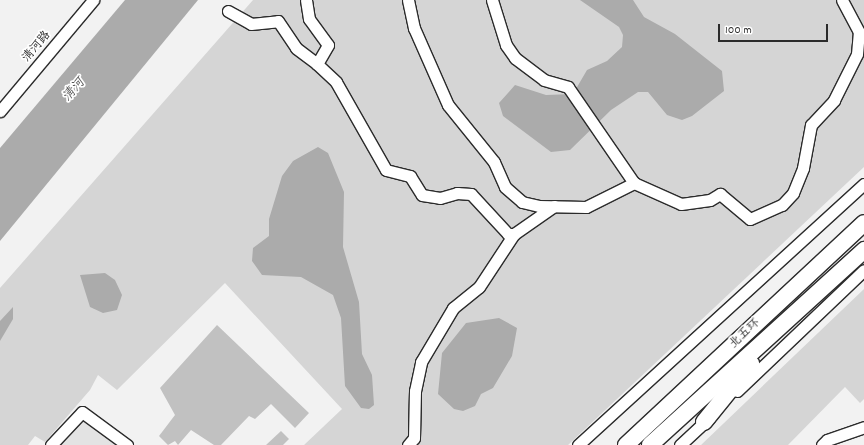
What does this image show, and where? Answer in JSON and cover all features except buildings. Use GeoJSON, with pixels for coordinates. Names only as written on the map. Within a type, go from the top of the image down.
{"type":"FeatureCollection","features":[{"type":"Feature","properties":{"kind":"highway","name":"北五环"},"geometry":{"type":"LineString","coordinates":[[626,445],[864,223]]}},
{"type":"Feature","properties":{"kind":"highway","name":"北五环"},"geometry":{"type":"LineString","coordinates":[[650,445],[864,250]]}},
{"type":"Feature","properties":{"kind":"highway"},"geometry":{"type":"LineString","coordinates":[[704,422],[781,326]]}},
{"type":"Feature","properties":{"kind":"street","name":"清河路"},"geometry":{"type":"LineString","coordinates":[[0,111],[93,0]]}},
{"type":"Feature","properties":{"kind":"street"},"geometry":{"type":"LineString","coordinates":[[306,0],[309,19],[328,45],[317,64]]}},
{"type":"Feature","properties":{"kind":"street"},"geometry":{"type":"LineString","coordinates":[[408,0],[417,35],[448,105],[494,162],[505,187],[522,202],[554,206],[586,206],[634,183]]}},
{"type":"Feature","properties":{"kind":"street"},"geometry":{"type":"LineString","coordinates":[[492,0],[506,45],[514,58],[533,74],[571,91],[598,127],[634,183],[681,204],[710,200],[720,194],[750,219],[782,205],[793,193],[803,168],[811,125],[834,100],[857,54],[859,32],[842,0]]}},
{"type":"Feature","properties":{"kind":"street"},"geometry":{"type":"LineString","coordinates":[[228,11],[252,24],[278,21],[296,48],[317,64],[336,82],[386,170],[410,176],[422,195],[427,198],[471,194],[499,228],[514,234]]}},
{"type":"Feature","properties":{"kind":"street"},"geometry":{"type":"LineString","coordinates":[[578,445],[864,184]]}},
{"type":"Feature","properties":{"kind":"street"},"geometry":{"type":"LineString","coordinates":[[408,445],[414,438],[415,391],[421,362],[453,308],[479,287],[514,234],[554,206]]}},
{"type":"Feature","properties":{"kind":"street"},"geometry":{"type":"LineString","coordinates":[[680,445],[864,270]]}},
{"type":"Feature","properties":{"kind":"street"},"geometry":{"type":"LineString","coordinates":[[51,445],[82,412],[127,445]]}},
{"type":"Feature","properties":{"kind":"street"},"geometry":{"type":"LineString","coordinates":[[822,445],[827,440],[864,427]]}},
{"type":"Feature","properties":{"kind":"shaded area"},"geometry":{"type":"Polygon","coordinates":[[[253,0],[864,0],[864,167],[568,445],[304,445],[342,409],[225,283],[117,390],[98,375],[90,390],[45,442],[35,436],[28,445],[0,445],[0,288],[253,0]]]}},
{"type":"Feature","properties":{"kind":"shaded area"},"geometry":{"type":"Polygon","coordinates":[[[864,289],[864,399],[860,403],[845,387],[788,445],[701,445],[864,289]]]}},
{"type":"Feature","properties":{"kind":"shaded area"},"geometry":{"type":"Polygon","coordinates":[[[84,418],[120,445],[60,445],[84,418]]]}},
{"type":"Feature","properties":{"kind":"water","name":"清河"},"geometry":{"type":"Polygon","coordinates":[[[125,0],[198,0],[0,241],[0,148],[125,0]]]}},
{"type":"Feature","properties":{"kind":"water"},"geometry":{"type":"Polygon","coordinates":[[[580,0],[633,0],[644,17],[675,34],[722,71],[724,91],[692,116],[682,120],[667,115],[648,92],[638,92],[611,110],[570,150],[551,152],[503,116],[499,103],[515,85],[546,95],[573,94],[587,70],[607,61],[622,47],[623,35],[619,27],[580,0]]]}},
{"type":"Feature","properties":{"kind":"water"},"geometry":{"type":"Polygon","coordinates":[[[318,147],[328,153],[344,192],[343,247],[359,302],[362,354],[372,375],[374,405],[369,409],[361,408],[345,386],[341,318],[333,295],[301,277],[262,275],[252,261],[253,248],[269,236],[269,219],[282,176],[293,161],[318,147]]]}},
{"type":"Feature","properties":{"kind":"water"},"geometry":{"type":"Polygon","coordinates":[[[105,273],[115,280],[122,295],[117,310],[103,313],[90,307],[80,275],[105,273]]]}},
{"type":"Feature","properties":{"kind":"water"},"geometry":{"type":"Polygon","coordinates":[[[13,307],[13,319],[0,341],[0,321],[13,307]]]}},
{"type":"Feature","properties":{"kind":"water"},"geometry":{"type":"Polygon","coordinates":[[[499,318],[517,328],[512,356],[493,388],[481,394],[475,406],[463,411],[454,409],[438,394],[442,353],[466,323],[499,318]]]}}]}
